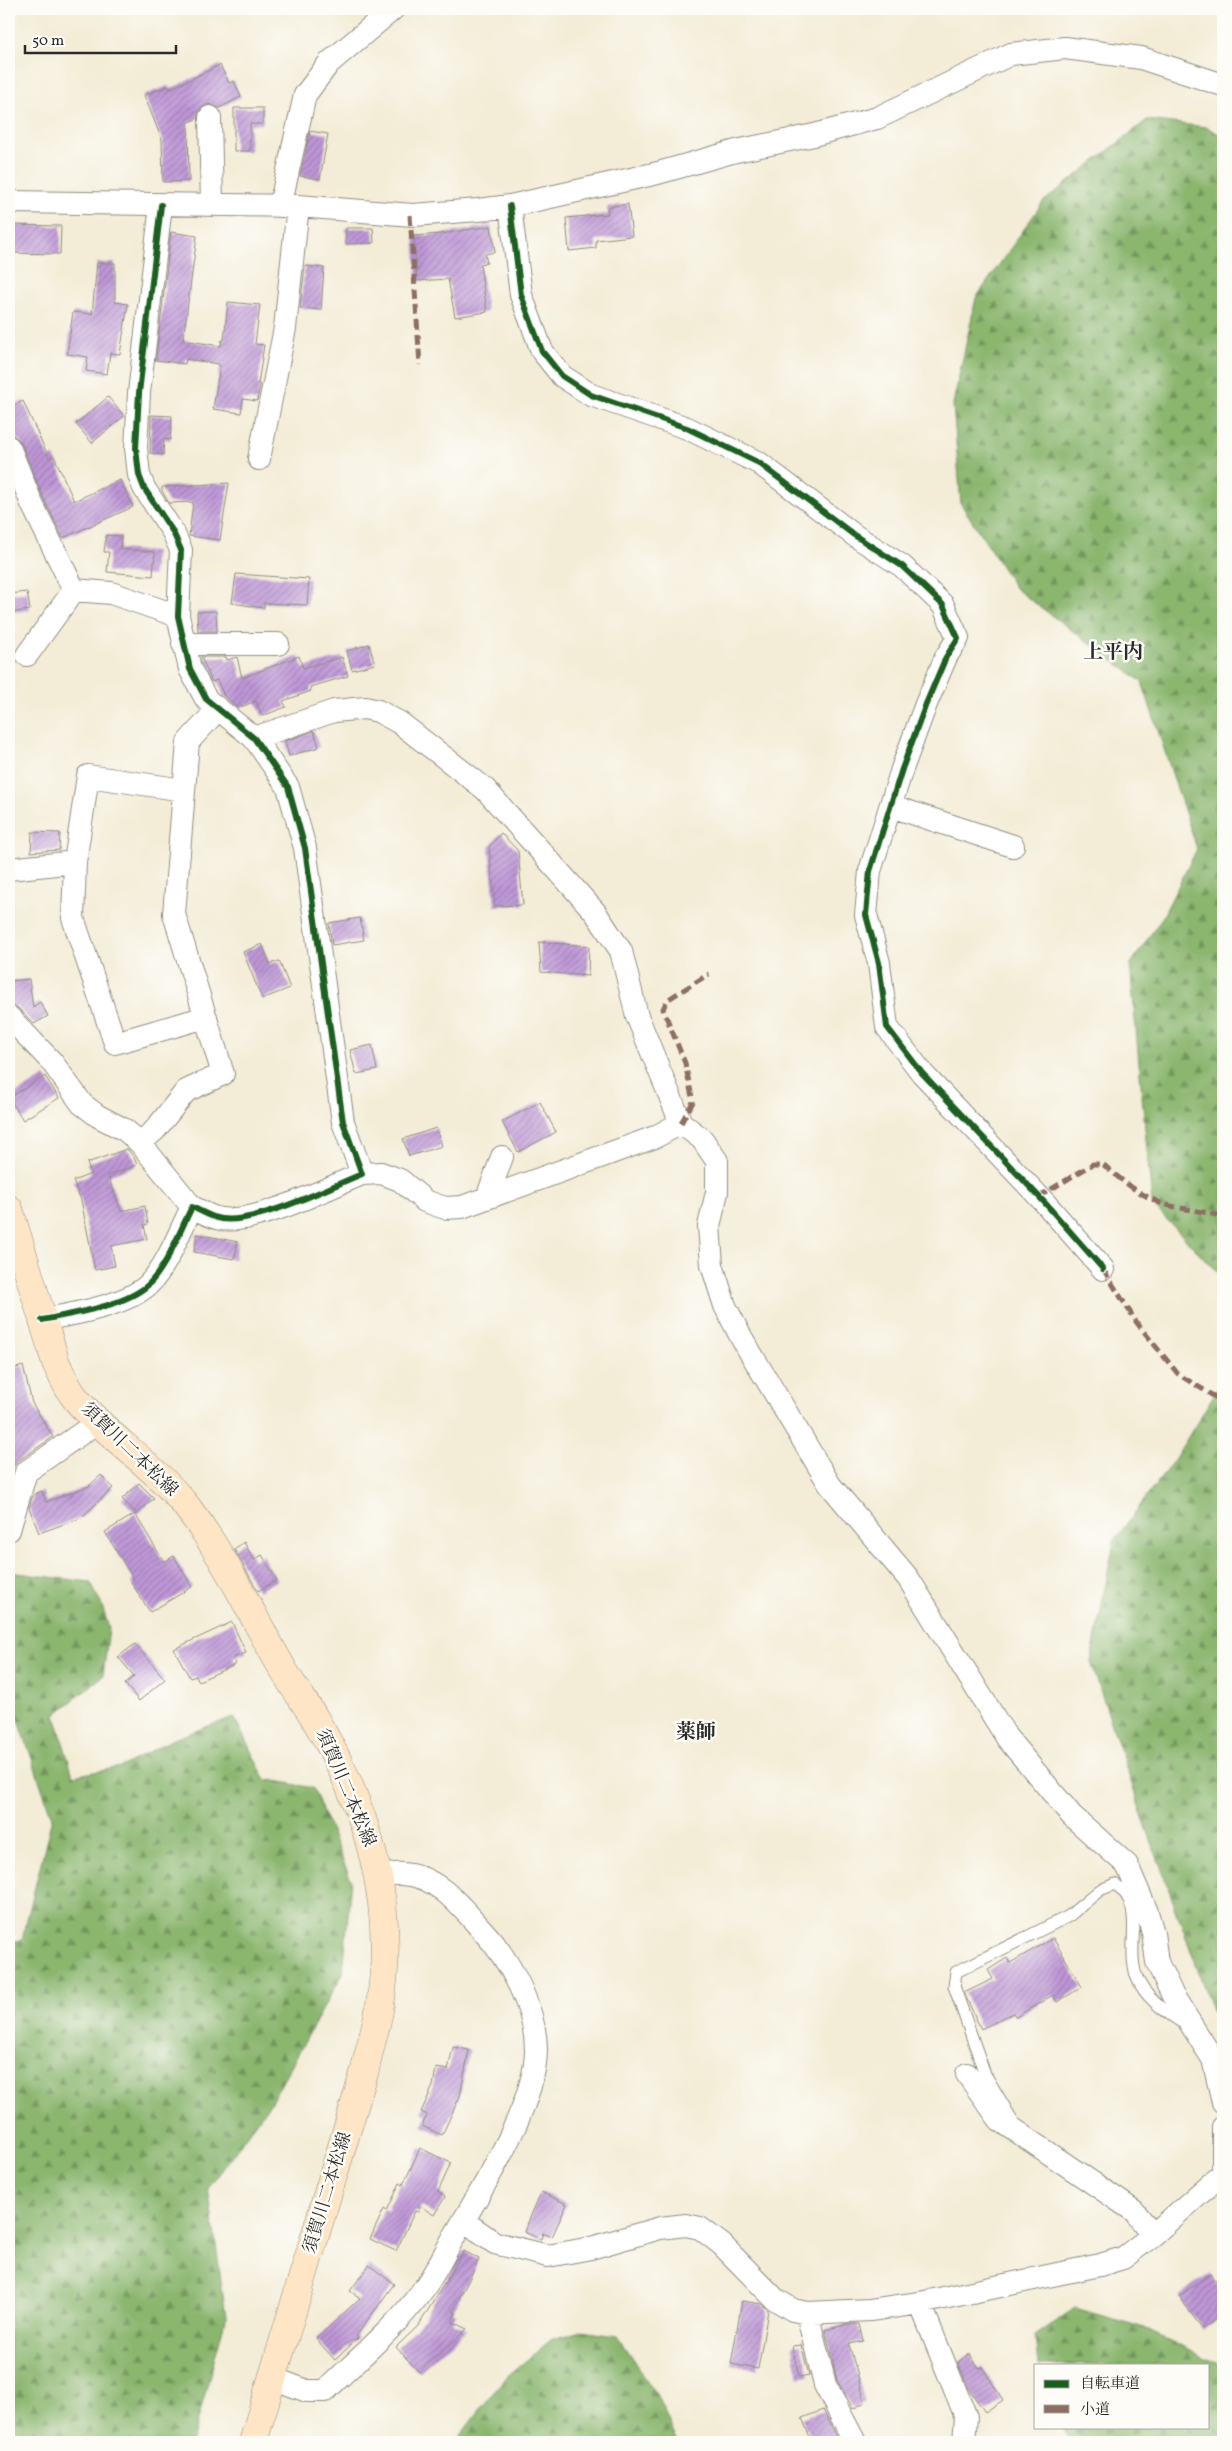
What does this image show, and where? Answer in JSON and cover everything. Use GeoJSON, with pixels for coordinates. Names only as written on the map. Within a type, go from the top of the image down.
{"type":"FeatureCollection","features":[{"type":"Feature","properties":{"kind":"main road","name":"須賀川二本松線"},"geometry":{"type":"LineString","coordinates":[[9,1210],[56,1363],[67,1386],[76,1399],[167,1484],[211,1540],[292,1685],[315,1718],[339,1765],[369,1835],[380,1876],[383,1906],[384,1964],[379,2010],[365,2070],[253,2442]]}},
{"type":"Feature","properties":{"kind":"street"},"geometry":{"type":"LineString","coordinates":[[258,459],[285,328],[289,206],[305,95],[329,63],[392,9]]}},
{"type":"Feature","properties":{"kind":"street"},"geometry":{"type":"LineString","coordinates":[[9,202],[289,206],[414,215],[510,206],[658,173],[736,151],[877,118],[1011,54],[1065,48],[1141,58],[1223,85]]}},
{"type":"Feature","properties":{"kind":"street"},"geometry":{"type":"LineString","coordinates":[[210,117],[212,205]]}},
{"type":"Feature","properties":{"kind":"street"},"geometry":{"type":"LineString","coordinates":[[161,205],[140,384],[136,448],[139,475],[144,488],[173,532],[182,550],[178,616],[190,669],[206,699],[217,710],[254,738],[288,787],[305,848],[344,1122],[362,1174]]}},
{"type":"Feature","properties":{"kind":"street"},"geometry":{"type":"LineString","coordinates":[[510,206],[521,296],[542,350],[562,376],[591,395],[687,428],[758,463],[854,534],[902,566],[943,605],[958,638],[946,657],[926,704],[902,769],[870,870],[866,915],[871,939],[879,962],[887,1026],[922,1073],[1045,1203],[1103,1269]]}},
{"type":"Feature","properties":{"kind":"street"},"geometry":{"type":"LineString","coordinates":[[9,447],[32,504],[74,590]]}},
{"type":"Feature","properties":{"kind":"street"},"geometry":{"type":"LineString","coordinates":[[74,590],[110,593],[178,616]]}},
{"type":"Feature","properties":{"kind":"street"},"geometry":{"type":"LineString","coordinates":[[27,654],[74,590]]}},
{"type":"Feature","properties":{"kind":"street"},"geometry":{"type":"LineString","coordinates":[[183,644],[278,644]]}},
{"type":"Feature","properties":{"kind":"street"},"geometry":{"type":"LineString","coordinates":[[254,738],[334,711],[365,708],[400,723],[485,789],[595,912],[621,951],[637,1016],[681,1123],[702,1139],[716,1162],[717,1192],[709,1226],[712,1265],[725,1306],[741,1337],[830,1485],[908,1578],[1007,1738],[1072,1816],[1127,1866],[1147,1912],[1153,1932],[1157,1962],[1173,1996],[1213,2059],[1223,2102]]}},
{"type":"Feature","properties":{"kind":"street"},"geometry":{"type":"LineString","coordinates":[[140,1143],[155,1130],[186,1091],[223,1074],[174,914],[188,742],[217,710]]}},
{"type":"Feature","properties":{"kind":"street"},"geometry":{"type":"LineString","coordinates":[[184,790],[88,776],[75,862],[73,918],[115,1043],[206,1017]]}},
{"type":"Feature","properties":{"kind":"street"},"geometry":{"type":"LineString","coordinates":[[891,806],[1013,846]]}},
{"type":"Feature","properties":{"kind":"street"},"geometry":{"type":"LineString","coordinates":[[9,869],[75,862]]}},
{"type":"Feature","properties":{"kind":"street"},"geometry":{"type":"LineString","coordinates":[[9,1017],[52,1062],[82,1104],[98,1116],[125,1130],[140,1143],[192,1207],[220,1219],[239,1218],[270,1210],[362,1174],[381,1173],[400,1180],[425,1201],[445,1208],[462,1207],[655,1137],[681,1123]]}},
{"type":"Feature","properties":{"kind":"street"},"geometry":{"type":"LineString","coordinates":[[487,1198],[502,1158]]}},
{"type":"Feature","properties":{"kind":"street"},"geometry":{"type":"LineString","coordinates":[[42,1320],[100,1308],[121,1300],[147,1286],[160,1270],[192,1207]]}},
{"type":"Feature","properties":{"kind":"street"},"geometry":{"type":"LineString","coordinates":[[9,1530],[26,1472],[99,1421]]}},
{"type":"Feature","properties":{"kind":"street"},"geometry":{"type":"LineString","coordinates":[[272,2378],[307,2391],[325,2391],[400,2318],[423,2290],[494,2169],[516,2122],[530,2082],[536,2050],[529,2011],[520,1987],[506,1960],[487,1935],[458,1904],[429,1880],[402,1874],[380,1876]]}},
{"type":"Feature","properties":{"kind":"street"},"geometry":{"type":"LineString","coordinates":[[967,2074],[1000,2120],[1134,2211],[1152,2235]]}},
{"type":"Feature","properties":{"kind":"street"},"geometry":{"type":"LineString","coordinates":[[463,2221],[495,2243],[548,2256],[591,2248],[660,2228],[686,2226],[700,2228],[721,2244],[775,2299],[793,2310],[807,2313],[870,2310],[920,2303],[1100,2265],[1123,2258],[1223,2173],[1223,2127]]}},
{"type":"Feature","properties":{"kind":"street"},"geometry":{"type":"LineString","coordinates":[[920,2303],[966,2417],[964,2442]]}},
{"type":"Feature","properties":{"kind":"street"},"geometry":{"type":"LineString","coordinates":[[807,2313],[824,2385],[855,2442]]}},
{"type":"Feature","properties":{"kind":"lane"},"geometry":{"type":"LineString","coordinates":[[1023,2136],[985,2074],[954,1986],[956,1972],[1069,1916],[1100,1890],[1115,1884],[1126,1892],[1134,1912],[1132,1952],[1140,1983],[1163,2010],[1196,2031]]}},
{"type":"Feature","properties":{"kind":"green space"},"geometry":{"type":"Polygon","coordinates":[[[1147,120],[1206,127],[1223,136],[1223,1278],[1152,1204],[1130,965],[1162,918],[1197,849],[1142,682],[1016,589],[961,504],[953,404],[976,298],[1043,202],[1147,120]]]}},
{"type":"Feature","properties":{"kind":"green space"},"geometry":{"type":"Polygon","coordinates":[[[1223,1380],[1223,2040],[1142,1815],[1091,1662],[1114,1541],[1174,1460],[1223,1380]]]}},
{"type":"Feature","properties":{"kind":"green space"},"geometry":{"type":"Polygon","coordinates":[[[9,1572],[90,1582],[101,1603],[109,1628],[103,1676],[55,1715],[73,1776],[121,1767],[173,1739],[234,1717],[265,1779],[313,1788],[351,1880],[343,1973],[271,2102],[208,2188],[226,2316],[192,2442],[9,2442],[9,1942],[22,1940],[52,1818],[9,1691],[9,1572]]]}},
{"type":"Feature","properties":{"kind":"green space"},"geometry":{"type":"Polygon","coordinates":[[[1075,2308],[1138,2326],[1223,2366],[1223,2442],[1071,2442],[1062,2428],[1210,2428],[1210,2364],[1038,2364],[1035,2336],[1075,2308]]]}},
{"type":"Feature","properties":{"kind":"green space"},"geometry":{"type":"Polygon","coordinates":[[[581,2331],[617,2336],[656,2394],[678,2442],[455,2442],[504,2379],[552,2339],[581,2331]]]}},
{"type":"Feature","properties":{"kind":"building"},"geometry":{"type":"Polygon","coordinates":[[[220,65],[229,83],[234,81],[241,97],[219,108],[209,104],[199,110],[197,118],[188,123],[189,181],[163,182],[162,140],[144,95],[168,86],[170,89],[220,65]]]}},
{"type":"Feature","properties":{"kind":"building"},"geometry":{"type":"Polygon","coordinates":[[[234,108],[263,108],[263,124],[250,124],[250,151],[234,151],[234,108]]]}},
{"type":"Feature","properties":{"kind":"building"},"geometry":{"type":"Polygon","coordinates":[[[310,131],[328,134],[320,179],[300,176],[310,131]]]}},
{"type":"Feature","properties":{"kind":"building"},"geometry":{"type":"Polygon","coordinates":[[[628,204],[632,236],[596,240],[596,248],[569,251],[566,218],[608,214],[607,207],[628,204]]]}},
{"type":"Feature","properties":{"kind":"building"},"geometry":{"type":"Polygon","coordinates":[[[9,225],[61,226],[60,254],[9,253],[9,225]]]}},
{"type":"Feature","properties":{"kind":"building"},"geometry":{"type":"Polygon","coordinates":[[[491,226],[495,252],[485,254],[487,263],[480,264],[487,312],[455,317],[448,279],[417,281],[414,236],[491,226]]]}},
{"type":"Feature","properties":{"kind":"building"},"geometry":{"type":"Polygon","coordinates":[[[346,228],[373,228],[374,243],[346,244],[346,228]]]}},
{"type":"Feature","properties":{"kind":"building"},"geometry":{"type":"Polygon","coordinates":[[[171,232],[197,236],[183,340],[221,346],[222,340],[224,340],[228,302],[260,305],[255,344],[264,345],[258,384],[260,385],[257,401],[243,399],[241,413],[213,409],[220,366],[218,364],[186,359],[185,364],[156,360],[171,232]]]}},
{"type":"Feature","properties":{"kind":"building"},"geometry":{"type":"Polygon","coordinates":[[[97,263],[115,263],[115,302],[128,304],[120,354],[110,353],[107,374],[86,371],[88,357],[67,354],[73,312],[92,314],[97,263]]]}},
{"type":"Feature","properties":{"kind":"building"},"geometry":{"type":"Polygon","coordinates":[[[305,266],[324,268],[321,310],[300,308],[305,266]]]}},
{"type":"Feature","properties":{"kind":"building"},"geometry":{"type":"Polygon","coordinates":[[[108,397],[124,416],[92,443],[76,424],[108,397]]]}},
{"type":"Feature","properties":{"kind":"building"},"geometry":{"type":"Polygon","coordinates":[[[23,401],[49,458],[54,456],[74,501],[120,480],[133,507],[63,538],[44,499],[21,442],[9,431],[9,407],[23,401]]]}},
{"type":"Feature","properties":{"kind":"building"},"geometry":{"type":"Polygon","coordinates":[[[151,415],[172,416],[170,440],[164,439],[163,455],[150,453],[151,415]]]}},
{"type":"Feature","properties":{"kind":"building"},"geometry":{"type":"Polygon","coordinates":[[[229,483],[220,540],[189,536],[193,502],[169,503],[162,491],[162,487],[229,483]]]}},
{"type":"Feature","properties":{"kind":"building"},"geometry":{"type":"Polygon","coordinates":[[[106,535],[121,536],[120,549],[155,552],[153,576],[107,572],[109,552],[104,552],[106,535]]]}},
{"type":"Feature","properties":{"kind":"building"},"geometry":{"type":"Polygon","coordinates":[[[236,574],[309,579],[307,605],[264,603],[264,608],[232,603],[236,574]]]}},
{"type":"Feature","properties":{"kind":"building"},"geometry":{"type":"Polygon","coordinates":[[[27,592],[30,610],[9,613],[9,594],[27,592]]]}},
{"type":"Feature","properties":{"kind":"building"},"geometry":{"type":"Polygon","coordinates":[[[216,611],[217,631],[198,631],[197,612],[216,611]]]}},
{"type":"Feature","properties":{"kind":"building"},"geometry":{"type":"Polygon","coordinates":[[[369,644],[375,664],[352,670],[347,651],[369,644]]]}},
{"type":"Feature","properties":{"kind":"building"},"geometry":{"type":"Polygon","coordinates":[[[299,656],[303,668],[342,657],[348,676],[310,687],[311,691],[283,701],[286,707],[262,716],[256,701],[238,708],[224,696],[217,680],[212,682],[201,657],[226,657],[227,660],[237,657],[242,678],[299,656]]]}},
{"type":"Feature","properties":{"kind":"building"},"geometry":{"type":"Polygon","coordinates":[[[314,731],[319,747],[289,756],[285,741],[314,731]]]}},
{"type":"Feature","properties":{"kind":"building"},"geometry":{"type":"Polygon","coordinates":[[[32,832],[60,833],[59,850],[31,852],[32,832]]]}},
{"type":"Feature","properties":{"kind":"building"},"geometry":{"type":"Polygon","coordinates":[[[501,833],[518,851],[523,905],[495,906],[489,847],[501,833]]]}},
{"type":"Feature","properties":{"kind":"building"},"geometry":{"type":"Polygon","coordinates":[[[360,918],[364,940],[332,945],[329,923],[360,918]]]}},
{"type":"Feature","properties":{"kind":"building"},"geometry":{"type":"Polygon","coordinates":[[[539,942],[589,946],[588,976],[541,972],[539,942]]]}},
{"type":"Feature","properties":{"kind":"building"},"geometry":{"type":"Polygon","coordinates":[[[262,944],[270,964],[279,961],[290,988],[262,999],[243,952],[262,944]]]}},
{"type":"Feature","properties":{"kind":"building"},"geometry":{"type":"Polygon","coordinates":[[[29,979],[33,1007],[40,1002],[48,1016],[34,1024],[18,1008],[9,1004],[9,981],[29,979]]]}},
{"type":"Feature","properties":{"kind":"building"},"geometry":{"type":"Polygon","coordinates":[[[372,1045],[377,1070],[356,1074],[350,1050],[372,1045]]]}},
{"type":"Feature","properties":{"kind":"building"},"geometry":{"type":"Polygon","coordinates":[[[45,1076],[59,1098],[23,1120],[9,1098],[45,1076]]]}},
{"type":"Feature","properties":{"kind":"building"},"geometry":{"type":"Polygon","coordinates":[[[540,1102],[556,1132],[518,1152],[502,1122],[540,1102]]]}},
{"type":"Feature","properties":{"kind":"building"},"geometry":{"type":"Polygon","coordinates":[[[436,1128],[442,1146],[409,1156],[403,1139],[436,1128]]]}},
{"type":"Feature","properties":{"kind":"building"},"geometry":{"type":"Polygon","coordinates":[[[127,1149],[134,1157],[137,1165],[108,1176],[121,1211],[145,1206],[148,1224],[144,1225],[147,1239],[111,1246],[115,1266],[95,1270],[81,1200],[73,1181],[91,1174],[87,1163],[127,1149]]]}},
{"type":"Feature","properties":{"kind":"building"},"geometry":{"type":"Polygon","coordinates":[[[197,1234],[238,1242],[234,1259],[194,1252],[197,1234]]]}},
{"type":"Feature","properties":{"kind":"building"},"geometry":{"type":"Polygon","coordinates":[[[23,1366],[32,1403],[53,1437],[18,1461],[9,1472],[9,1370],[23,1366]]]}},
{"type":"Feature","properties":{"kind":"building"},"geometry":{"type":"Polygon","coordinates":[[[101,1475],[113,1488],[81,1518],[39,1533],[29,1508],[33,1495],[42,1491],[46,1502],[89,1486],[101,1475]]]}},
{"type":"Feature","properties":{"kind":"building"},"geometry":{"type":"Polygon","coordinates":[[[139,1483],[154,1498],[137,1514],[122,1499],[139,1483]]]}},
{"type":"Feature","properties":{"kind":"building"},"geometry":{"type":"Polygon","coordinates":[[[135,1514],[164,1562],[174,1556],[192,1587],[150,1612],[131,1582],[134,1580],[105,1532],[135,1514]]]}},
{"type":"Feature","properties":{"kind":"building"},"geometry":{"type":"Polygon","coordinates":[[[244,1542],[254,1560],[262,1555],[277,1580],[258,1591],[234,1549],[244,1542]]]}},
{"type":"Feature","properties":{"kind":"building"},"geometry":{"type":"Polygon","coordinates":[[[232,1622],[246,1653],[233,1658],[236,1664],[199,1681],[196,1676],[190,1678],[174,1649],[232,1622]]]}},
{"type":"Feature","properties":{"kind":"building"},"geometry":{"type":"Polygon","coordinates":[[[135,1644],[165,1679],[139,1701],[125,1684],[134,1676],[118,1657],[135,1644]]]}},
{"type":"Feature","properties":{"kind":"building"},"geometry":{"type":"Polygon","coordinates":[[[1053,1938],[1082,1987],[1057,2002],[1053,1995],[1016,2017],[1013,2013],[981,2029],[964,1993],[993,1979],[988,1970],[1007,1958],[1010,1963],[1053,1938]]]}},
{"type":"Feature","properties":{"kind":"building"},"geometry":{"type":"Polygon","coordinates":[[[453,2047],[469,2050],[460,2096],[442,2135],[422,2126],[427,2115],[421,2112],[433,2086],[436,2068],[448,2070],[453,2047]]]}},
{"type":"Feature","properties":{"kind":"building"},"geometry":{"type":"Polygon","coordinates":[[[420,2148],[451,2163],[438,2192],[445,2197],[434,2215],[420,2206],[418,2212],[415,2211],[396,2251],[370,2239],[384,2209],[387,2211],[400,2183],[403,2185],[420,2148]]]}},
{"type":"Feature","properties":{"kind":"building"},"geometry":{"type":"Polygon","coordinates":[[[541,2192],[567,2204],[552,2237],[543,2233],[541,2239],[524,2232],[541,2192]]]}},
{"type":"Feature","properties":{"kind":"building"},"geometry":{"type":"Polygon","coordinates":[[[464,2251],[479,2259],[453,2311],[456,2313],[452,2322],[467,2329],[419,2372],[396,2347],[419,2325],[464,2251]]]}},
{"type":"Feature","properties":{"kind":"building"},"geometry":{"type":"Polygon","coordinates":[[[369,2265],[394,2284],[356,2336],[358,2338],[335,2360],[316,2339],[360,2298],[350,2291],[369,2265]]]}},
{"type":"Feature","properties":{"kind":"building"},"geometry":{"type":"Polygon","coordinates":[[[1210,2274],[1223,2292],[1223,2314],[1202,2329],[1179,2296],[1210,2274]]]}},
{"type":"Feature","properties":{"kind":"building"},"geometry":{"type":"Polygon","coordinates":[[[742,2301],[762,2304],[768,2310],[758,2369],[731,2364],[742,2301]]]}},
{"type":"Feature","properties":{"kind":"building"},"geometry":{"type":"Polygon","coordinates":[[[848,2324],[859,2324],[863,2341],[849,2344],[865,2402],[853,2409],[837,2380],[825,2330],[848,2324]]]}},
{"type":"Feature","properties":{"kind":"building"},"geometry":{"type":"Polygon","coordinates":[[[801,2345],[809,2375],[799,2377],[792,2346],[801,2345]]]}},
{"type":"Feature","properties":{"kind":"building"},"geometry":{"type":"Polygon","coordinates":[[[970,2354],[979,2368],[982,2367],[1003,2400],[985,2412],[968,2388],[958,2362],[970,2354]]]}},
{"type":"Feature","properties":{"kind":"building"},"geometry":{"type":"Polygon","coordinates":[[[823,2410],[840,2442],[812,2442],[802,2418],[823,2410]]]}},
{"type":"Feature","properties":{"kind":"marked path"},"geometry":{"type":"LineString","coordinates":[[410,215],[420,365]]}},
{"type":"Feature","properties":{"kind":"marked path"},"geometry":{"type":"LineString","coordinates":[[681,1123],[693,1102],[685,1063],[663,1009],[667,1000],[709,974]]}},
{"type":"Feature","properties":{"kind":"marked path"},"geometry":{"type":"LineString","coordinates":[[1038,1197],[1093,1164],[1103,1164],[1129,1185],[1158,1202],[1223,1217]]}},
{"type":"Feature","properties":{"kind":"marked path"},"geometry":{"type":"LineString","coordinates":[[1103,1269],[1137,1323],[1178,1374],[1223,1402]]}},
{"type":"Feature","properties":{"kind":"marked path"},"geometry":{"type":"LineString","coordinates":[[9,1969],[14,1964]]}},
{"type":"Feature","properties":{"kind":"cycle path"},"geometry":{"type":"LineString","coordinates":[[42,1320],[112,1304],[138,1292],[148,1285],[167,1258],[192,1207],[221,1219],[253,1216],[292,1204],[362,1174],[343,1122],[305,848],[288,787],[254,738],[206,699],[190,669],[178,616],[181,550],[173,532],[144,488],[139,475],[136,448],[139,393],[161,205]]}},
{"type":"Feature","properties":{"kind":"cycle path"},"geometry":{"type":"LineString","coordinates":[[510,206],[521,295],[542,351],[562,376],[591,395],[687,428],[759,463],[854,535],[902,566],[943,605],[958,638],[946,657],[926,704],[902,769],[870,871],[866,915],[879,963],[887,1027],[922,1073],[1045,1203],[1103,1269]]}},
{"type":"Feature","properties":{"kind":"district","name":"上平内"},"geometry":{"type":"Point","coordinates":[1113,653]}},
{"type":"Feature","properties":{"kind":"district","name":"薬師"},"geometry":{"type":"Point","coordinates":[696,1733]}}]}
